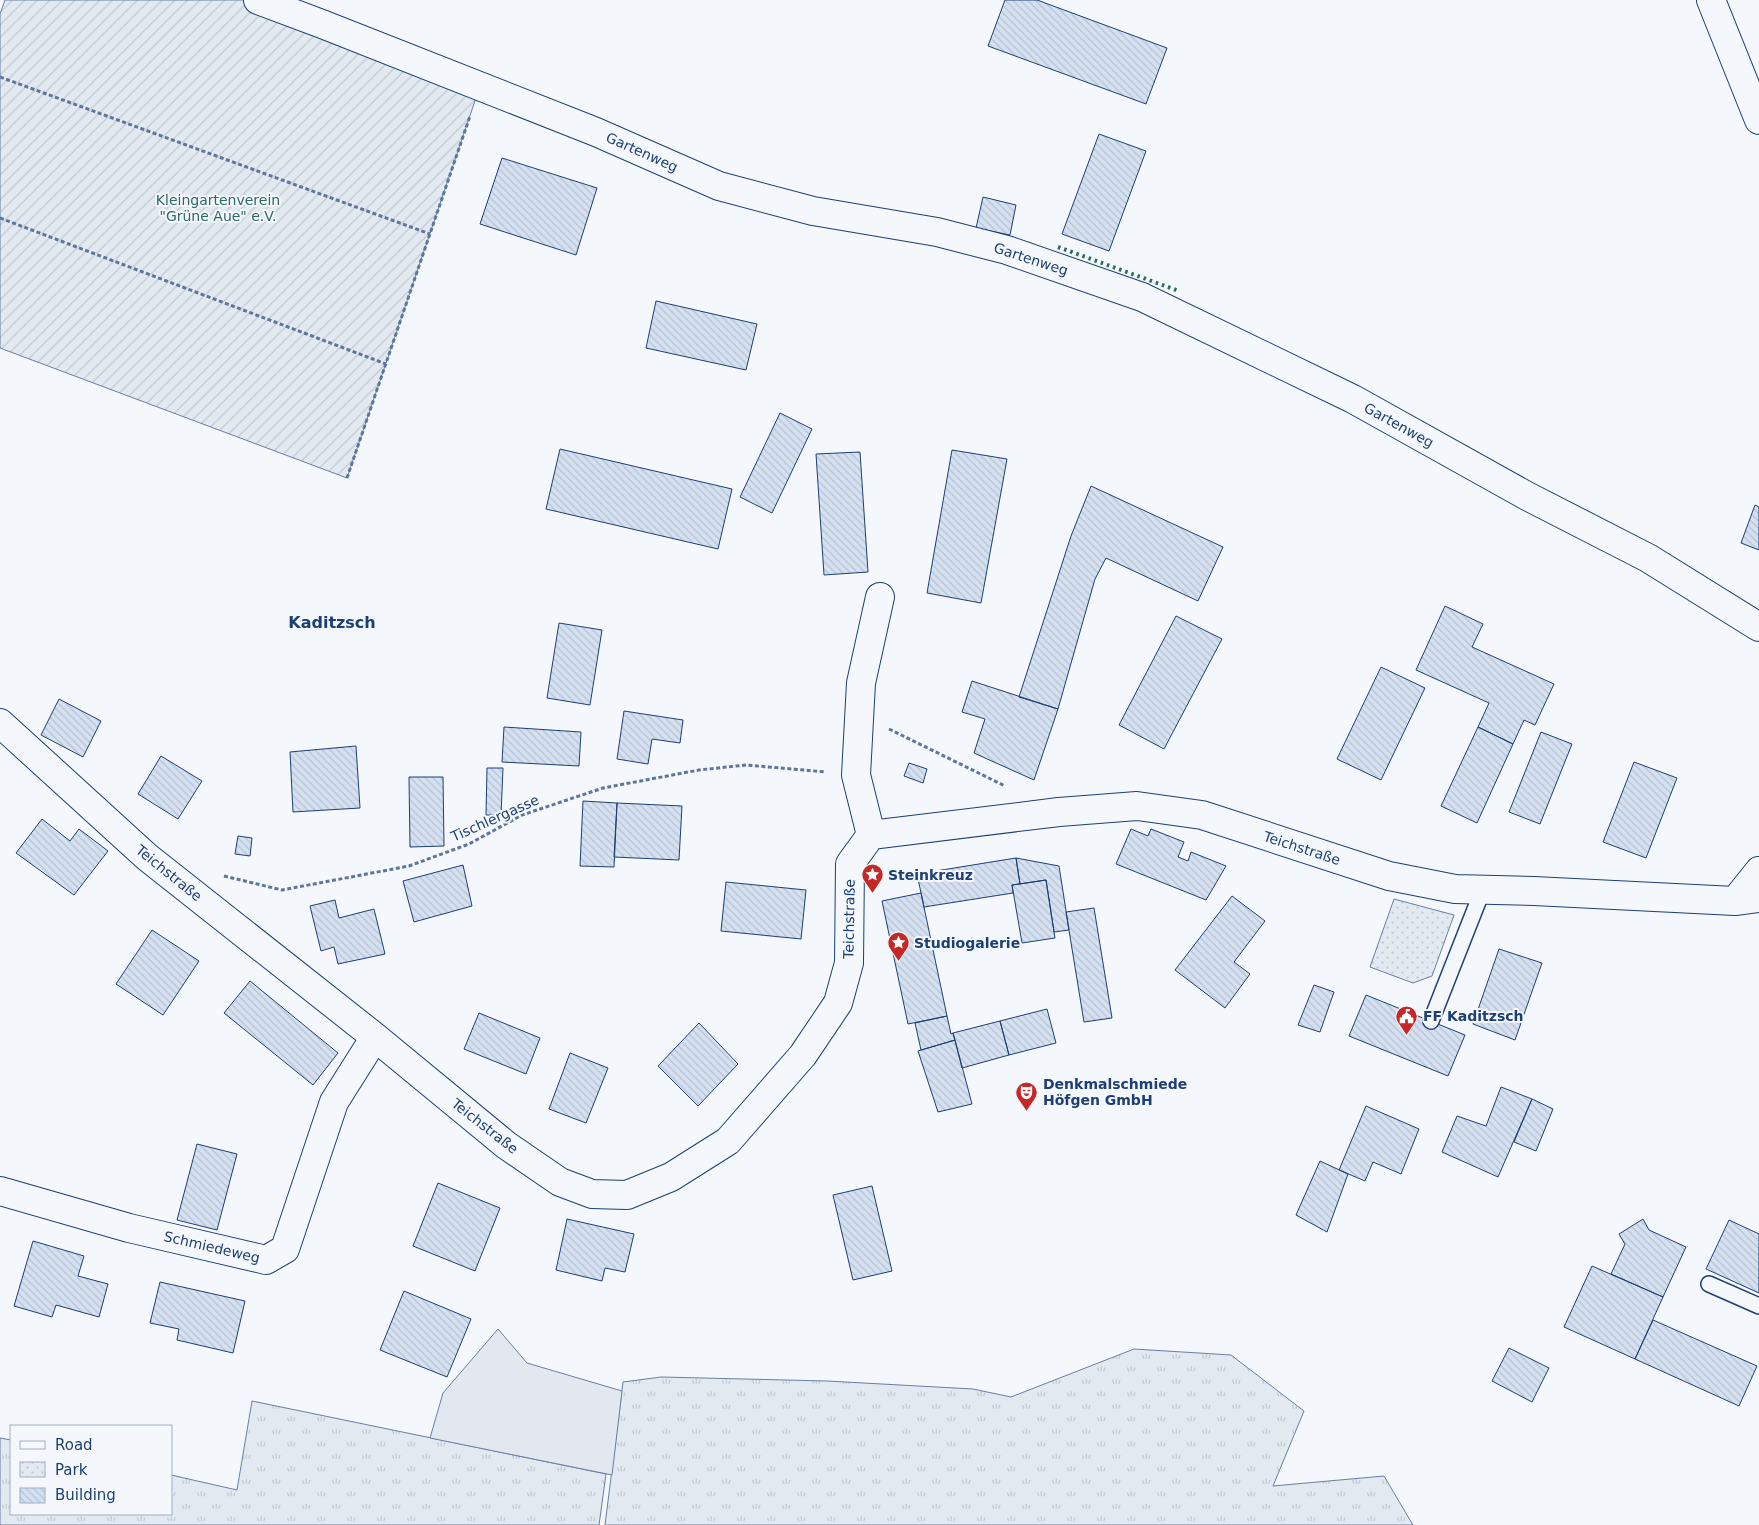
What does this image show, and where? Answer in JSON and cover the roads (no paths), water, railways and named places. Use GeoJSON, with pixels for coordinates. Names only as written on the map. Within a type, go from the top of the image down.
{"type":"FeatureCollection","features":[{"type":"Feature","properties":{"kind":"street","name":"Gartenweg"},"geometry":{"type":"LineString","coordinates":[[258,0],[596,132],[719,186],[813,211],[937,232],[981,243],[1007,250],[1142,297],[1353,399],[1527,496],[1648,558],[1759,627]]}},
{"type":"Feature","properties":{"kind":"street"},"geometry":{"type":"LineString","coordinates":[[1711,0],[1759,120]]}},
{"type":"Feature","properties":{"kind":"street"},"geometry":{"type":"LineString","coordinates":[[871,835],[856,775],[861,683],[880,596]]}},
{"type":"Feature","properties":{"kind":"street","name":"Teichstraße"},"geometry":{"type":"LineString","coordinates":[[0,723],[148,857],[375,1037],[506,1145],[560,1182],[592,1194],[627,1195],[636,1192],[671,1177],[728,1141],[803,1055],[838,1003],[848,963],[850,864],[871,835],[1059,812],[1137,806],[1202,815],[1389,876],[1455,889],[1747,900],[1759,871]]}},
{"type":"Feature","properties":{"kind":"street","name":"Schmiedeweg"},"geometry":{"type":"LineString","coordinates":[[0,1191],[129,1228],[266,1260],[285,1250],[334,1102],[375,1037]]}},
{"type":"Feature","properties":{"kind":"lane"},"geometry":{"type":"LineString","coordinates":[[1431,1021],[1483,889]]}},
{"type":"Feature","properties":{"kind":"lane"},"geometry":{"type":"LineString","coordinates":[[1710,1284],[1759,1306]]}},
{"type":"Feature","properties":{"kind":"place","name":"Steinkreuz"},"geometry":{"type":"Point","coordinates":[872,894]}},
{"type":"Feature","properties":{"kind":"place","name":"Studiogalerie"},"geometry":{"type":"Point","coordinates":[898,962]}},
{"type":"Feature","properties":{"kind":"place","name":"FF Kaditzsch"},"geometry":{"type":"Point","coordinates":[1407,1035]}},
{"type":"Feature","properties":{"kind":"place","name":"Denkmalschmiede Höfgen GmbH"},"geometry":{"type":"Point","coordinates":[1027,1111]}},
{"type":"Feature","properties":{"kind":"district","name":"Kaditzsch"},"geometry":{"type":"Point","coordinates":[332,622]}},
{"type":"Feature","properties":{"kind":"park label","name":"Kleingartenverein \"Grüne Aue\" e.V."},"geometry":{"type":"Point","coordinates":[218,208]}}]}
